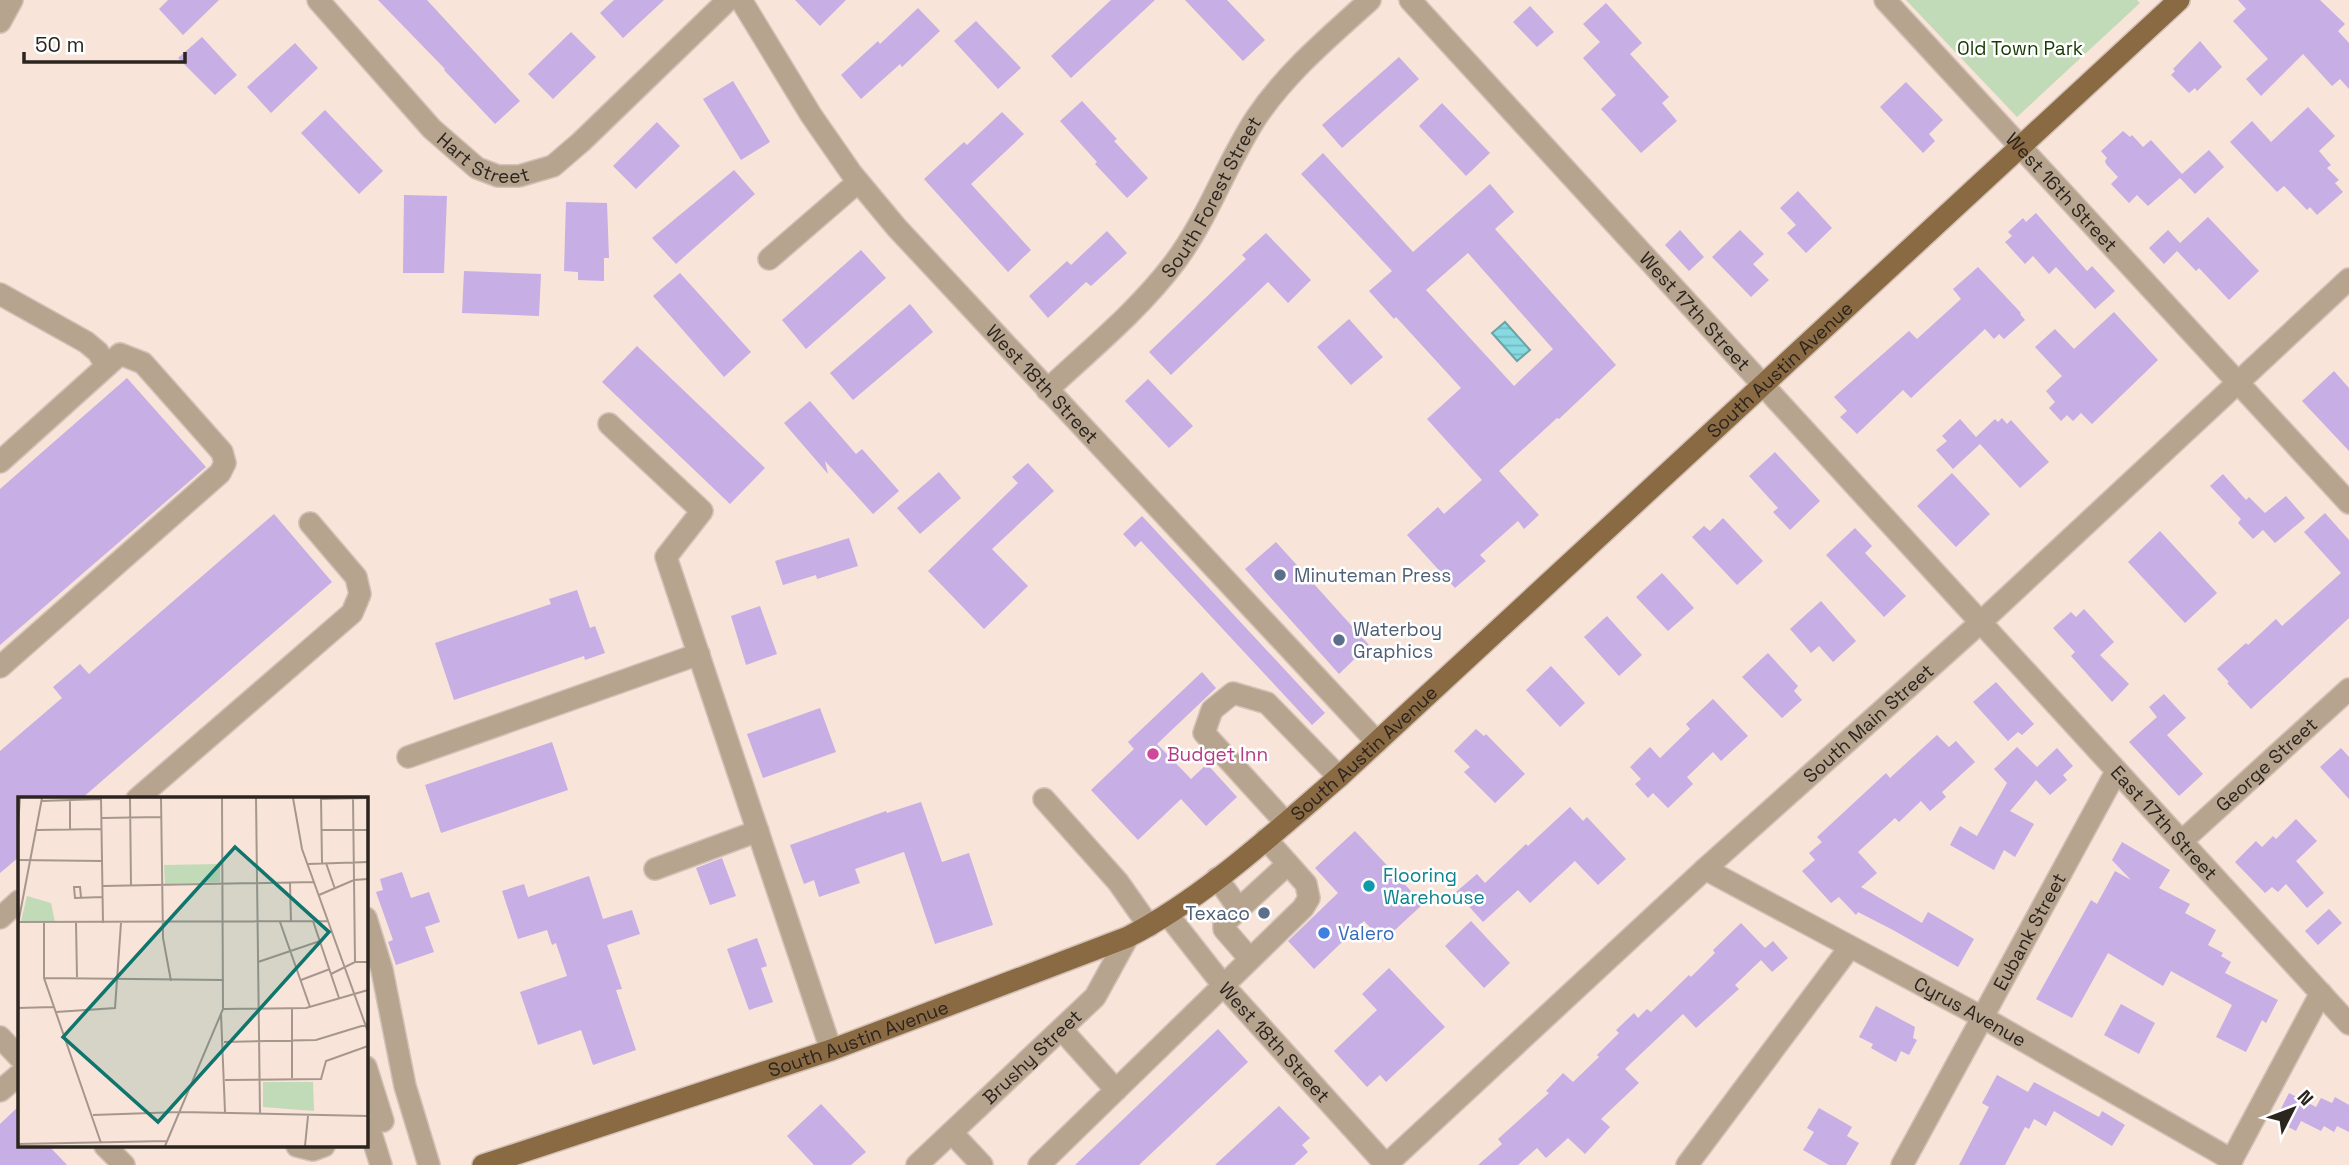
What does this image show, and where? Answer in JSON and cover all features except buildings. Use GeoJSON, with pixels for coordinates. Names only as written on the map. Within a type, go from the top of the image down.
{"type":"FeatureCollection","features":[{"type":"Feature","properties":{"kind":"main road","name":"South Austin Avenue"},"geometry":{"type":"LineString","coordinates":[[482,1165],[831,1050],[1128,937],[1168,915],[1286,823],[1339,777],[2179,0]]}},
{"type":"Feature","properties":{"kind":"street"},"geometry":{"type":"LineString","coordinates":[[0,22],[12,0]]}},
{"type":"Feature","properties":{"kind":"street","name":"Hart Street"},"geometry":{"type":"LineString","coordinates":[[318,0],[432,129],[477,168],[498,176],[519,176],[553,166],[728,0]]}},
{"type":"Feature","properties":{"kind":"street","name":"West 18th Street"},"geometry":{"type":"LineString","coordinates":[[741,0],[811,115],[858,182],[897,228],[1377,742]]}},
{"type":"Feature","properties":{"kind":"street","name":"South Forest Street"},"geometry":{"type":"LineString","coordinates":[[1048,390],[1144,298],[1174,264],[1195,234],[1255,120],[1288,75],[1370,0]]}},
{"type":"Feature","properties":{"kind":"street","name":"West 17th Street"},"geometry":{"type":"LineString","coordinates":[[1410,0],[1981,622]]}},
{"type":"Feature","properties":{"kind":"street","name":"West 16th Street"},"geometry":{"type":"LineString","coordinates":[[1885,0],[2349,503]]}},
{"type":"Feature","properties":{"kind":"street"},"geometry":{"type":"LineString","coordinates":[[769,259],[858,182]]}},
{"type":"Feature","properties":{"kind":"street","name":"South Main Street"},"geometry":{"type":"LineString","coordinates":[[1386,1165],[1705,869],[1981,622],[2349,279]]}},
{"type":"Feature","properties":{"kind":"street"},"geometry":{"type":"LineString","coordinates":[[0,294],[86,342],[98,352],[106,366]]}},
{"type":"Feature","properties":{"kind":"street"},"geometry":{"type":"LineString","coordinates":[[0,461],[120,354],[143,363],[222,452],[225,463],[220,474],[0,667]]}},
{"type":"Feature","properties":{"kind":"street"},"geometry":{"type":"LineString","coordinates":[[609,424],[702,511],[666,558],[831,1050]]}},
{"type":"Feature","properties":{"kind":"street"},"geometry":{"type":"LineString","coordinates":[[139,797],[352,613],[360,594],[356,577],[310,523]]}},
{"type":"Feature","properties":{"kind":"street","name":"East 17th Street"},"geometry":{"type":"LineString","coordinates":[[1981,622],[2349,1024]]}},
{"type":"Feature","properties":{"kind":"street"},"geometry":{"type":"LineString","coordinates":[[408,757],[699,654]]}},
{"type":"Feature","properties":{"kind":"street","name":"George Street"},"geometry":{"type":"LineString","coordinates":[[2182,841],[2349,689]]}},
{"type":"Feature","properties":{"kind":"street"},"geometry":{"type":"LineString","coordinates":[[1286,823],[1204,733],[1212,710],[1233,693],[1267,703],[1339,777]]}},
{"type":"Feature","properties":{"kind":"street","name":"Eubank Street"},"geometry":{"type":"LineString","coordinates":[[1902,1165],[2116,772]]}},
{"type":"Feature","properties":{"kind":"street"},"geometry":{"type":"LineString","coordinates":[[1044,799],[1118,882],[1149,926]]}},
{"type":"Feature","properties":{"kind":"street"},"geometry":{"type":"LineString","coordinates":[[655,869],[758,831]]}},
{"type":"Feature","properties":{"kind":"street"},"geometry":{"type":"LineString","coordinates":[[1039,1165],[1303,908],[1309,898],[1306,884],[1266,839]]}},
{"type":"Feature","properties":{"kind":"street"},"geometry":{"type":"LineString","coordinates":[[1250,959],[1224,929],[1224,924],[1288,864]]}},
{"type":"Feature","properties":{"kind":"street","name":"Cyrus Avenue"},"geometry":{"type":"LineString","coordinates":[[1705,869],[1982,1017],[2230,1163]]}},
{"type":"Feature","properties":{"kind":"street"},"geometry":{"type":"LineString","coordinates":[[1217,878],[1239,909]]}},
{"type":"Feature","properties":{"kind":"street"},"geometry":{"type":"LineString","coordinates":[[0,918],[18,902]]}},
{"type":"Feature","properties":{"kind":"street","name":"West 18th Street"},"geometry":{"type":"LineString","coordinates":[[1168,915],[1223,985],[1386,1165]]}},
{"type":"Feature","properties":{"kind":"street"},"geometry":{"type":"LineString","coordinates":[[368,925],[382,971],[412,1111],[429,1165]]}},
{"type":"Feature","properties":{"kind":"street","name":"Brushy Street"},"geometry":{"type":"LineString","coordinates":[[917,1165],[1095,998],[1128,937]]}},
{"type":"Feature","properties":{"kind":"street"},"geometry":{"type":"LineString","coordinates":[[1688,1165],[1850,947]]}},
{"type":"Feature","properties":{"kind":"street"},"geometry":{"type":"LineString","coordinates":[[2230,1163],[2321,993]]}},
{"type":"Feature","properties":{"kind":"street"},"geometry":{"type":"LineString","coordinates":[[1062,1030],[1116,1090]]}},
{"type":"Feature","properties":{"kind":"street"},"geometry":{"type":"LineString","coordinates":[[0,1037],[18,1056]]}},
{"type":"Feature","properties":{"kind":"street"},"geometry":{"type":"LineString","coordinates":[[0,1091],[18,1076]]}},
{"type":"Feature","properties":{"kind":"street"},"geometry":{"type":"LineString","coordinates":[[368,1084],[381,1165]]}},
{"type":"Feature","properties":{"kind":"street"},"geometry":{"type":"LineString","coordinates":[[373,1125],[412,1111]]}},
{"type":"Feature","properties":{"kind":"street"},"geometry":{"type":"LineString","coordinates":[[952,1133],[982,1165]]}},
{"type":"Feature","properties":{"kind":"street"},"geometry":{"type":"LineString","coordinates":[[107,1148],[124,1165]]}},
{"type":"Feature","properties":{"kind":"green space","name":"Old Town Park"},"geometry":{"type":"Polygon","coordinates":[[[1906,0],[2137,0],[2140,3],[2017,117],[1906,0]]]}},
{"type":"Feature","properties":{"kind":"water"},"geometry":{"type":"Polygon","coordinates":[[[1505,322],[1530,350],[1517,361],[1492,333],[1505,322]]]}},
{"type":"Feature","properties":{"kind":"place","name":"Minuteman Press"},"geometry":{"type":"Point","coordinates":[1280,575]}},
{"type":"Feature","properties":{"kind":"place","name":"Waterboy Graphics"},"geometry":{"type":"Point","coordinates":[1339,640]}},
{"type":"Feature","properties":{"kind":"place","name":"Budget Inn"},"geometry":{"type":"Point","coordinates":[1153,754]}},
{"type":"Feature","properties":{"kind":"place","name":"Flooring Warehouse"},"geometry":{"type":"Point","coordinates":[1369,886]}},
{"type":"Feature","properties":{"kind":"place","name":"Texaco"},"geometry":{"type":"Point","coordinates":[1264,913]}},
{"type":"Feature","properties":{"kind":"place","name":"Valero"},"geometry":{"type":"Point","coordinates":[1324,933]}}]}
